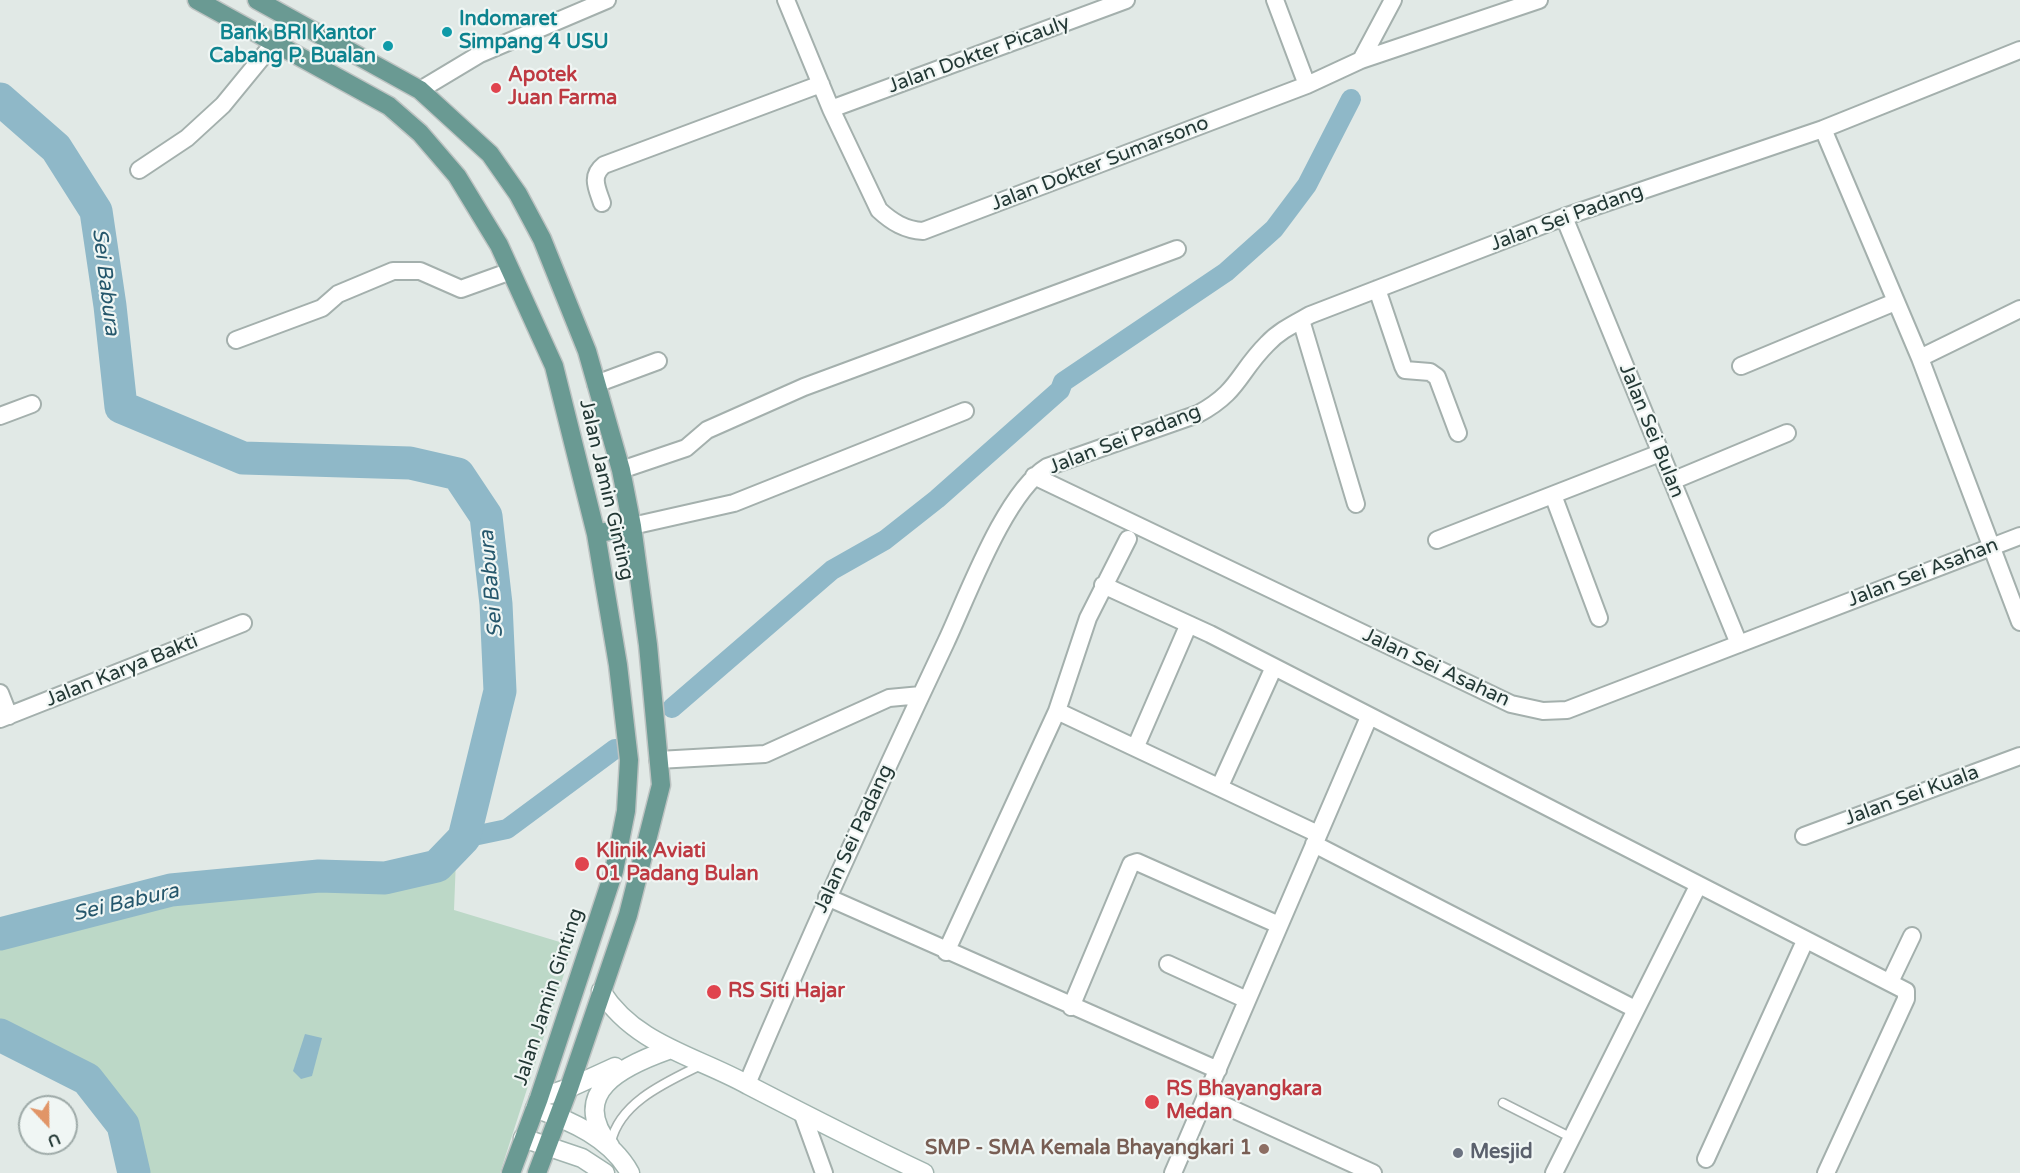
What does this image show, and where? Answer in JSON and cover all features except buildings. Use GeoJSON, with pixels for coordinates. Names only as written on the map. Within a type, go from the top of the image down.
{"type":"FeatureCollection","features":[{"type":"Feature","properties":{"kind":"main road","name":"Jalan Jamin Ginting"},"geometry":{"type":"LineString","coordinates":[[197,0],[389,106],[420,133],[458,176],[511,271],[554,366],[596,534],[618,665],[629,760],[626,811],[614,871],[537,1103],[511,1173]]}},
{"type":"Feature","properties":{"kind":"main road","name":"Jalan Jamin Ginting"},"geometry":{"type":"LineString","coordinates":[[257,0],[420,90],[490,154],[518,194],[542,240],[587,351],[621,470],[632,526],[648,645],[661,785],[646,853],[628,915],[569,1088],[537,1173]]}},
{"type":"Feature","properties":{"kind":"main road"},"geometry":{"type":"LineString","coordinates":[[596,534],[632,526]]}},
{"type":"Feature","properties":{"kind":"street"},"geometry":{"type":"LineString","coordinates":[[420,90],[480,54],[607,0]]}},
{"type":"Feature","properties":{"kind":"street","name":"Jalan Dokter Sumarsono"},"geometry":{"type":"LineString","coordinates":[[786,0],[831,109],[879,210],[890,220],[911,230],[923,231],[1307,85],[1361,60],[1539,0]]}},
{"type":"Feature","properties":{"kind":"street","name":"Jalan Dokter Picauly"},"geometry":{"type":"LineString","coordinates":[[831,109],[1126,0]]}},
{"type":"Feature","properties":{"kind":"street"},"geometry":{"type":"LineString","coordinates":[[1275,0],[1307,85]]}},
{"type":"Feature","properties":{"kind":"street"},"geometry":{"type":"LineString","coordinates":[[1361,60],[1393,0]]}},
{"type":"Feature","properties":{"kind":"street"},"geometry":{"type":"LineString","coordinates":[[139,170],[187,138],[223,105],[273,44]]}},
{"type":"Feature","properties":{"kind":"street","name":"Jalan Sei Padang"},"geometry":{"type":"LineString","coordinates":[[747,1084],[827,897],[921,695],[1008,512],[1034,476],[1047,468],[1198,414],[1215,405],[1232,391],[1265,345],[1282,330],[1301,320],[1564,217],[1823,129],[2020,50]]}},
{"type":"Feature","properties":{"kind":"street"},"geometry":{"type":"LineString","coordinates":[[602,203],[595,179],[596,172],[604,165],[821,84]]}},
{"type":"Feature","properties":{"kind":"street"},"geometry":{"type":"LineString","coordinates":[[1823,129],[1920,358],[2020,622]]}},
{"type":"Feature","properties":{"kind":"street","name":"Jalan Sei Bulan"},"geometry":{"type":"LineString","coordinates":[[1564,217],[1739,644]]}},
{"type":"Feature","properties":{"kind":"street"},"geometry":{"type":"LineString","coordinates":[[621,470],[686,448],[707,430],[825,379],[1177,249]]}},
{"type":"Feature","properties":{"kind":"street"},"geometry":{"type":"LineString","coordinates":[[236,340],[322,308],[338,294],[393,271],[420,271],[461,289],[511,271]]}},
{"type":"Feature","properties":{"kind":"street"},"geometry":{"type":"LineString","coordinates":[[1377,289],[1405,370],[1430,372],[1437,377],[1458,433]]}},
{"type":"Feature","properties":{"kind":"street"},"geometry":{"type":"LineString","coordinates":[[1741,366],[1895,302]]}},
{"type":"Feature","properties":{"kind":"street"},"geometry":{"type":"LineString","coordinates":[[1920,358],[2020,309]]}},
{"type":"Feature","properties":{"kind":"street"},"geometry":{"type":"LineString","coordinates":[[1301,320],[1356,504]]}},
{"type":"Feature","properties":{"kind":"street"},"geometry":{"type":"LineString","coordinates":[[596,384],[658,361]]}},
{"type":"Feature","properties":{"kind":"street"},"geometry":{"type":"LineString","coordinates":[[0,416],[32,404]]}},
{"type":"Feature","properties":{"kind":"street"},"geometry":{"type":"LineString","coordinates":[[632,526],[734,503],[965,411]]}},
{"type":"Feature","properties":{"kind":"street"},"geometry":{"type":"LineString","coordinates":[[1672,481],[1786,433]]}},
{"type":"Feature","properties":{"kind":"street"},"geometry":{"type":"LineString","coordinates":[[1437,540],[1660,453]]}},
{"type":"Feature","properties":{"kind":"street","name":"Jalan Sei Asahan"},"geometry":{"type":"LineString","coordinates":[[1034,476],[1511,704],[1543,711],[1567,710],[2020,536]]}},
{"type":"Feature","properties":{"kind":"street"},"geometry":{"type":"LineString","coordinates":[[1552,495],[1599,618]]}},
{"type":"Feature","properties":{"kind":"street"},"geometry":{"type":"LineString","coordinates":[[946,952],[1057,711],[1088,618],[1128,539]]}},
{"type":"Feature","properties":{"kind":"street"},"geometry":{"type":"LineString","coordinates":[[1103,585],[1274,667],[1906,991],[1906,999],[1826,1173]]}},
{"type":"Feature","properties":{"kind":"street","name":"Jalan Karya Bakti"},"geometry":{"type":"LineString","coordinates":[[4,718],[243,622]]}},
{"type":"Feature","properties":{"kind":"street"},"geometry":{"type":"LineString","coordinates":[[1136,747],[1188,626]]}},
{"type":"Feature","properties":{"kind":"street"},"geometry":{"type":"LineString","coordinates":[[1220,786],[1274,667]]}},
{"type":"Feature","properties":{"kind":"street"},"geometry":{"type":"LineString","coordinates":[[0,693],[4,718]]}},
{"type":"Feature","properties":{"kind":"street"},"geometry":{"type":"LineString","coordinates":[[658,760],[765,754],[889,698],[900,695],[921,695]]}},
{"type":"Feature","properties":{"kind":"street"},"geometry":{"type":"LineString","coordinates":[[1057,711],[1220,786],[1635,1009]]}},
{"type":"Feature","properties":{"kind":"street"},"geometry":{"type":"LineString","coordinates":[[1173,1173],[1369,717]]}},
{"type":"Feature","properties":{"kind":"street","name":"Jalan Sei Kuala"},"geometry":{"type":"LineString","coordinates":[[1804,836],[2020,756]]}},
{"type":"Feature","properties":{"kind":"street"},"geometry":{"type":"LineString","coordinates":[[1071,1006],[1131,864],[1137,862],[1279,925]]}},
{"type":"Feature","properties":{"kind":"street"},"geometry":{"type":"LineString","coordinates":[[1554,1173],[1698,886]]}},
{"type":"Feature","properties":{"kind":"street"},"geometry":{"type":"LineString","coordinates":[[827,897],[946,952],[1218,1070]]}},
{"type":"Feature","properties":{"kind":"street"},"geometry":{"type":"LineString","coordinates":[[1890,982],[1912,936]]}},
{"type":"Feature","properties":{"kind":"street"},"geometry":{"type":"LineString","coordinates":[[1706,1159],[1805,941]]}},
{"type":"Feature","properties":{"kind":"street"},"geometry":{"type":"LineString","coordinates":[[1168,964],[1247,1000]]}},
{"type":"Feature","properties":{"kind":"street"},"geometry":{"type":"LineString","coordinates":[[602,991],[622,1019],[668,1050],[703,1063],[747,1084],[803,1115],[924,1173]]}},
{"type":"Feature","properties":{"kind":"street"},"geometry":{"type":"LineString","coordinates":[[537,1103],[619,1065],[668,1050]]}},
{"type":"Feature","properties":{"kind":"street"},"geometry":{"type":"LineString","coordinates":[[630,1173],[610,1146],[595,1120],[599,1092],[614,1074],[637,1061],[668,1050]]}},
{"type":"Feature","properties":{"kind":"street"},"geometry":{"type":"LineString","coordinates":[[1206,1098],[1373,1173]]}},
{"type":"Feature","properties":{"kind":"street"},"geometry":{"type":"LineString","coordinates":[[537,1103],[610,1146]]}},
{"type":"Feature","properties":{"kind":"street"},"geometry":{"type":"LineString","coordinates":[[803,1115],[824,1173]]}},
{"type":"Feature","properties":{"kind":"street"},"geometry":{"type":"LineString","coordinates":[[523,1138],[582,1158],[605,1173]]}},
{"type":"Feature","properties":{"kind":"lane"},"geometry":{"type":"LineString","coordinates":[[610,1146],[613,1132],[636,1102],[703,1063]]}},
{"type":"Feature","properties":{"kind":"lane"},"geometry":{"type":"LineString","coordinates":[[1503,1103],[1572,1138]]}},
{"type":"Feature","properties":{"kind":"green space"},"geometry":{"type":"Polygon","coordinates":[[[456,859],[454,910],[573,946],[500,1173],[134,1173],[123,1125],[87,1079],[0,1034],[0,934],[180,889],[437,866],[456,859]]]}},
{"type":"Feature","properties":{"kind":"water"},"geometry":{"type":"Polygon","coordinates":[[[305,1034],[322,1038],[312,1076],[301,1079],[293,1071],[305,1034]]]}},
{"type":"Feature","properties":{"kind":"waterway","name":"Sei Babura"},"geometry":{"type":"LineString","coordinates":[[0,99],[56,148],[96,211],[110,306],[121,407],[243,458],[410,463],[458,474],[486,516],[496,604],[500,691],[464,838],[437,866],[385,878],[319,876],[171,890],[0,934]]}},
{"type":"Feature","properties":{"kind":"waterway"},"geometry":{"type":"LineString","coordinates":[[672,708],[832,570],[885,540],[937,499],[1060,390],[1063,382],[1226,272],[1274,229],[1307,185],[1351,99]]}},
{"type":"Feature","properties":{"kind":"waterway"},"geometry":{"type":"LineString","coordinates":[[464,838],[507,829],[615,749]]}},
{"type":"Feature","properties":{"kind":"waterway","name":"Sei Babura"},"geometry":{"type":"LineString","coordinates":[[0,1035],[87,1079],[123,1125],[134,1173]]}},
{"type":"Feature","properties":{"kind":"place","name":"Indomaret Simpang 4 USU"},"geometry":{"type":"Point","coordinates":[447,32]}},
{"type":"Feature","properties":{"kind":"place","name":"Bank BRI Kantor Cabang P. Bualan"},"geometry":{"type":"Point","coordinates":[388,46]}},
{"type":"Feature","properties":{"kind":"place","name":"Apotek Juan Farma"},"geometry":{"type":"Point","coordinates":[496,88]}},
{"type":"Feature","properties":{"kind":"place","name":"Klinik Aviati 01 Padang Bulan"},"geometry":{"type":"Point","coordinates":[582,864]}},
{"type":"Feature","properties":{"kind":"place","name":"RS Siti Hajar"},"geometry":{"type":"Point","coordinates":[714,992]}},
{"type":"Feature","properties":{"kind":"place","name":"RS Bhayangkara Medan"},"geometry":{"type":"Point","coordinates":[1152,1102]}},
{"type":"Feature","properties":{"kind":"place","name":"SMP - SMA Kemala Bhayangkari 1"},"geometry":{"type":"Point","coordinates":[1264,1149]}},
{"type":"Feature","properties":{"kind":"place","name":"Mesjid"},"geometry":{"type":"Point","coordinates":[1458,1153]}}]}
